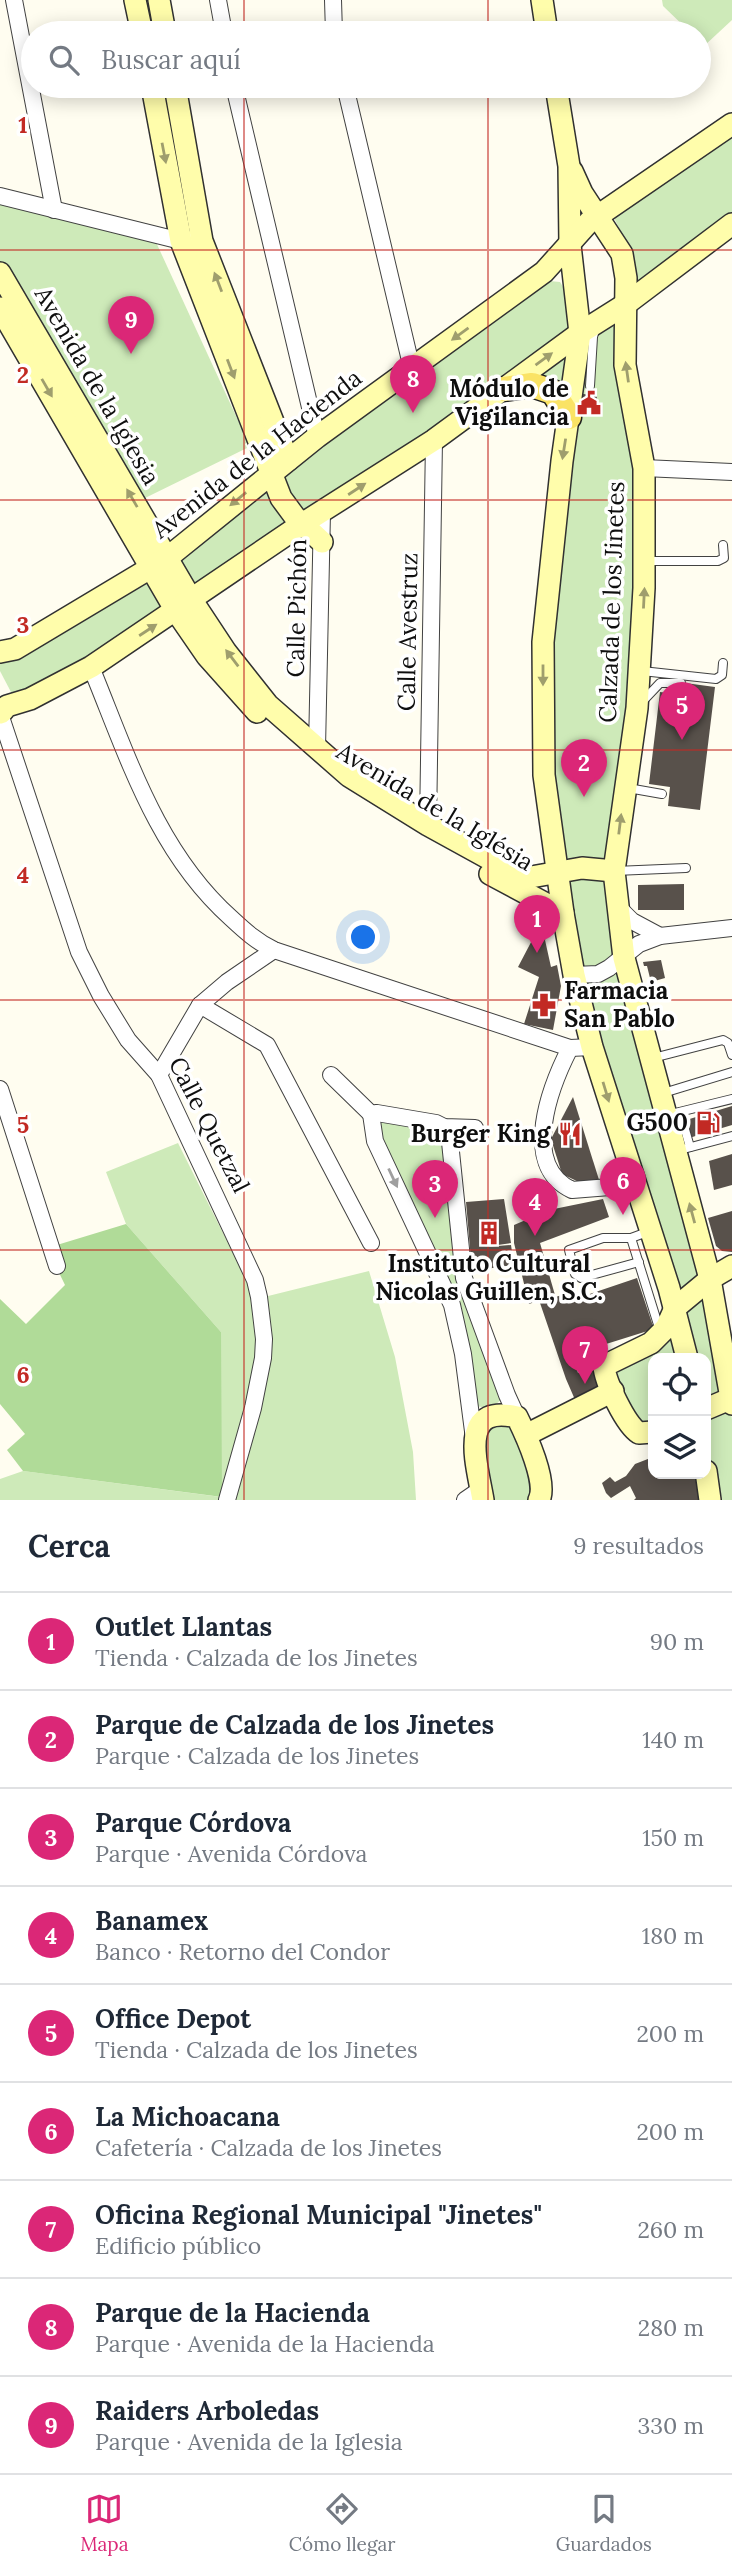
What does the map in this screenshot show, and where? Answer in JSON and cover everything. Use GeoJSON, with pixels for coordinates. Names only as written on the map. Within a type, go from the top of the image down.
{"type":"FeatureCollection","features":[{"type":"Feature","properties":{"kind":"main road"},"geometry":{"type":"LineString","coordinates":[[135,0],[139,21]]}},
{"type":"Feature","properties":{"kind":"main road"},"geometry":{"type":"LineString","coordinates":[[159,0],[163,21]]}},
{"type":"Feature","properties":{"kind":"main road"},"geometry":{"type":"LineString","coordinates":[[542,0],[545,21]]}},
{"type":"Feature","properties":{"kind":"main road"},"geometry":{"type":"LineString","coordinates":[[154,98],[180,241],[279,466]]}},
{"type":"Feature","properties":{"kind":"main road"},"geometry":{"type":"LineString","coordinates":[[176,98],[202,241],[279,466],[281,498],[302,524],[322,542]]}},
{"type":"Feature","properties":{"kind":"main road"},"geometry":{"type":"LineString","coordinates":[[558,98],[569,166],[570,245],[580,333],[543,642],[544,775],[574,975],[592,1047],[635,1185],[641,1235],[685,1353]]}},
{"type":"Feature","properties":{"kind":"main road","name":"Avenida de la Hacienda"},"geometry":{"type":"LineString","coordinates":[[0,652],[15,649],[159,563],[317,437],[544,272],[578,233],[597,216],[732,124]]}},
{"type":"Feature","properties":{"kind":"main road","name":"Calzada de los Jinetes"},"geometry":{"type":"LineString","coordinates":[[569,166],[582,193],[622,254],[626,304],[625,365],[644,468],[644,561],[637,708],[614,871],[617,906],[624,958],[660,1094],[673,1114],[683,1149],[732,1400]]}},
{"type":"Feature","properties":{"kind":"main road"},"geometry":{"type":"LineString","coordinates":[[1,715],[6,706],[30,699],[91,667],[302,524],[434,440],[580,333],[626,304],[732,224]]}},
{"type":"Feature","properties":{"kind":"main road","name":"Avenida de la Iglesia"},"geometry":{"type":"LineString","coordinates":[[0,273],[183,605]]}},
{"type":"Feature","properties":{"kind":"main road","name":"Avenida de la Iglesia"},"geometry":{"type":"LineString","coordinates":[[0,308],[159,563]]}},
{"type":"Feature","properties":{"kind":"main road"},"geometry":{"type":"LineString","coordinates":[[504,389],[532,385],[553,392],[569,417]]}},
{"type":"Feature","properties":{"kind":"main road","name":"Avenida de la Iglésia"},"geometry":{"type":"LineString","coordinates":[[183,605],[283,719],[349,776],[428,825],[508,869],[531,877],[582,868],[614,871]]}},
{"type":"Feature","properties":{"kind":"main road","name":"Avenida de la Iglésia"},"geometry":{"type":"LineString","coordinates":[[183,605],[207,656],[261,717],[337,784],[442,848],[563,914]]}},
{"type":"Feature","properties":{"kind":"main road"},"geometry":{"type":"LineString","coordinates":[[666,1303],[732,1266]]}},
{"type":"Feature","properties":{"kind":"main road"},"geometry":{"type":"LineString","coordinates":[[648,1433],[635,1432],[613,1391],[604,1366],[651,1343],[666,1328],[666,1303]]}},
{"type":"Feature","properties":{"kind":"main road"},"geometry":{"type":"LineString","coordinates":[[479,1497],[474,1442],[478,1426],[485,1418],[495,1414],[522,1426],[613,1391]]}},
{"type":"Feature","properties":{"kind":"main road"},"geometry":{"type":"LineString","coordinates":[[711,1407],[732,1400]]}},
{"type":"Feature","properties":{"kind":"main road"},"geometry":{"type":"LineString","coordinates":[[522,1426],[542,1498]]}},
{"type":"Feature","properties":{"kind":"main road"},"geometry":{"type":"LineString","coordinates":[[707,1479],[710,1500]]}},
{"type":"Feature","properties":{"kind":"street"},"geometry":{"type":"LineString","coordinates":[[14,0],[21,37]]}},
{"type":"Feature","properties":{"kind":"street"},"geometry":{"type":"LineString","coordinates":[[218,0],[222,21]]}},
{"type":"Feature","properties":{"kind":"street"},"geometry":{"type":"LineString","coordinates":[[333,0],[334,21]]}},
{"type":"Feature","properties":{"kind":"street"},"geometry":{"type":"LineString","coordinates":[[33,98],[54,210]]}},
{"type":"Feature","properties":{"kind":"street"},"geometry":{"type":"LineString","coordinates":[[237,98],[317,437]]}},
{"type":"Feature","properties":{"kind":"street"},"geometry":{"type":"LineString","coordinates":[[348,98],[412,369]]}},
{"type":"Feature","properties":{"kind":"street"},"geometry":{"type":"LineString","coordinates":[[0,196],[180,241],[202,241]]}},
{"type":"Feature","properties":{"kind":"street"},"geometry":{"type":"LineString","coordinates":[[174,201],[196,208]]}},
{"type":"Feature","properties":{"kind":"street","name":"Calle Avestruz"},"geometry":{"type":"LineString","coordinates":[[428,825],[434,440]]}},
{"type":"Feature","properties":{"kind":"street"},"geometry":{"type":"LineString","coordinates":[[644,468],[732,472]]}},
{"type":"Feature","properties":{"kind":"street","name":"Calle Pichón"},"geometry":{"type":"LineString","coordinates":[[317,748],[322,512]]}},
{"type":"Feature","properties":{"kind":"street"},"geometry":{"type":"LineString","coordinates":[[91,667],[156,823],[183,866],[220,908],[258,942],[274,950],[570,1048],[592,1047]]}},
{"type":"Feature","properties":{"kind":"street","name":"Calle Pichón"},"geometry":{"type":"LineString","coordinates":[[283,719],[305,718],[318,706]]}},
{"type":"Feature","properties":{"kind":"street","name":"Calle Quetzal"},"geometry":{"type":"LineString","coordinates":[[1,715],[79,952],[101,996],[128,1040],[159,1075],[255,1280],[264,1339],[262,1358],[253,1408],[227,1500]]}},
{"type":"Feature","properties":{"kind":"street"},"geometry":{"type":"LineString","coordinates":[[617,906],[632,921],[660,936]]}},
{"type":"Feature","properties":{"kind":"street"},"geometry":{"type":"LineString","coordinates":[[574,975],[598,974],[619,963],[639,944],[660,936],[732,928]]}},
{"type":"Feature","properties":{"kind":"street"},"geometry":{"type":"LineString","coordinates":[[159,1075],[200,1005],[227,982],[274,950]]}},
{"type":"Feature","properties":{"kind":"street"},"geometry":{"type":"LineString","coordinates":[[200,1005],[267,1045],[371,1243]]}},
{"type":"Feature","properties":{"kind":"street"},"geometry":{"type":"LineString","coordinates":[[570,1048],[556,1077],[546,1112],[542,1148],[551,1173],[556,1180],[572,1190],[635,1185]]}},
{"type":"Feature","properties":{"kind":"street"},"geometry":{"type":"LineString","coordinates":[[331,1075],[371,1114],[375,1141],[452,1305],[463,1353],[474,1442]]}},
{"type":"Feature","properties":{"kind":"street"},"geometry":{"type":"LineString","coordinates":[[0,1089],[57,1266]]}},
{"type":"Feature","properties":{"kind":"street"},"geometry":{"type":"LineString","coordinates":[[371,1114],[436,1123],[444,1127],[475,1128]]}},
{"type":"Feature","properties":{"kind":"street"},"geometry":{"type":"LineString","coordinates":[[444,1127],[450,1142],[464,1278],[507,1395],[522,1426]]}},
{"type":"Feature","properties":{"kind":"street"},"geometry":{"type":"LineString","coordinates":[[470,1405],[490,1409],[499,1405],[507,1395]]}},
{"type":"Feature","properties":{"kind":"lane"},"geometry":{"type":"LineString","coordinates":[[590,386],[593,337],[598,321]]}},
{"type":"Feature","properties":{"kind":"lane"},"geometry":{"type":"LineString","coordinates":[[644,561],[719,561],[724,558],[723,545]]}},
{"type":"Feature","properties":{"kind":"lane"},"geometry":{"type":"LineString","coordinates":[[639,671],[716,679],[722,676],[723,663]]}},
{"type":"Feature","properties":{"kind":"lane"},"geometry":{"type":"LineString","coordinates":[[637,708],[660,683],[681,683]]}},
{"type":"Feature","properties":{"kind":"lane"},"geometry":{"type":"LineString","coordinates":[[625,788],[662,794]]}},
{"type":"Feature","properties":{"kind":"lane"},"geometry":{"type":"LineString","coordinates":[[614,871],[686,868]]}},
{"type":"Feature","properties":{"kind":"lane"},"geometry":{"type":"LineString","coordinates":[[651,1059],[723,1040],[728,1043],[732,1055]]}},
{"type":"Feature","properties":{"kind":"lane"},"geometry":{"type":"LineString","coordinates":[[660,1094],[732,1072]]}},
{"type":"Feature","properties":{"kind":"lane"},"geometry":{"type":"LineString","coordinates":[[673,1114],[732,1099]]}},
{"type":"Feature","properties":{"kind":"lane"},"geometry":{"type":"LineString","coordinates":[[683,1149],[732,1136]]}},
{"type":"Feature","properties":{"kind":"lane"},"geometry":{"type":"LineString","coordinates":[[639,1262],[581,1278],[575,1274],[569,1254],[571,1248],[609,1237],[641,1235],[639,1262],[660,1334]]}},
{"type":"Feature","properties":{"kind":"lane"},"geometry":{"type":"LineString","coordinates":[[649,1294],[666,1303]]}},
{"type":"Feature","properties":{"kind":"green space"},"geometry":{"type":"Polygon","coordinates":[[[662,0],[732,0],[732,20],[711,40],[711,21],[679,21],[663,6],[662,0]]]}},
{"type":"Feature","properties":{"kind":"green space"},"geometry":{"type":"Polygon","coordinates":[[[732,125],[732,223],[630,300],[630,250],[609,208],[732,125]]]}},
{"type":"Feature","properties":{"kind":"green space"},"geometry":{"type":"Polygon","coordinates":[[[0,201],[155,240],[248,442],[245,444],[247,448],[143,499],[0,267],[0,201]]]}},
{"type":"Feature","properties":{"kind":"green space"},"geometry":{"type":"Polygon","coordinates":[[[549,281],[560,282],[571,300],[578,332],[302,521],[274,473],[549,281]]]}},
{"type":"Feature","properties":{"kind":"green space"},"geometry":{"type":"Polygon","coordinates":[[[626,305],[614,337],[623,365],[642,468],[642,588],[612,872],[705,1277],[675,1292],[594,1046],[544,775],[560,425],[553,402],[504,393],[626,305]]]}},
{"type":"Feature","properties":{"kind":"green space"},"geometry":{"type":"Polygon","coordinates":[[[271,475],[298,524],[191,597],[169,558],[271,475]]]}},
{"type":"Feature","properties":{"kind":"green space"},"geometry":{"type":"Polygon","coordinates":[[[149,573],[172,611],[32,695],[12,694],[0,671],[0,656],[149,573]]]}},
{"type":"Feature","properties":{"kind":"green space"},"geometry":{"type":"Polygon","coordinates":[[[378,1115],[443,1128],[464,1278],[505,1395],[494,1405],[482,1407],[471,1404],[464,1353],[385,1158],[378,1115]]]}},
{"type":"Feature","properties":{"kind":"green space"},"geometry":{"type":"Polygon","coordinates":[[[178,1143],[256,1299],[369,1271],[395,1357],[413,1452],[416,1500],[0,1500],[0,1479],[23,1471],[221,1497],[221,1332],[126,1224],[106,1172],[178,1143]]]}},
{"type":"Feature","properties":{"kind":"green space"},"geometry":{"type":"Polygon","coordinates":[[[126,1224],[221,1332],[222,1497],[23,1471],[7,1450],[25,1434],[0,1404],[0,1299],[26,1324],[65,1285],[47,1248],[126,1224]]]}},
{"type":"Feature","properties":{"kind":"green space"},"geometry":{"type":"Polygon","coordinates":[[[698,1299],[705,1302],[726,1399],[711,1404],[711,1353],[698,1353],[686,1308],[698,1299]]]}},
{"type":"Feature","properties":{"kind":"green space"},"geometry":{"type":"Polygon","coordinates":[[[674,1336],[680,1353],[648,1353],[648,1426],[640,1429],[606,1367],[674,1336]]]}},
{"type":"Feature","properties":{"kind":"green space"},"geometry":{"type":"Polygon","coordinates":[[[730,1405],[732,1500],[712,1500],[710,1479],[711,1413],[730,1405]]]}},
{"type":"Feature","properties":{"kind":"green space"},"geometry":{"type":"Polygon","coordinates":[[[517,1419],[534,1500],[490,1500],[483,1428],[517,1419]]]}},
{"type":"Feature","properties":{"kind":"building","name":"Módulo de Vigilancia"},"geometry":{"type":"Polygon","coordinates":[[[583,394],[597,395],[596,412],[581,411],[583,394]]]}},
{"type":"Feature","properties":{"kind":"building"},"geometry":{"type":"Polygon","coordinates":[[[685,683],[715,687],[700,810],[668,806],[670,787],[649,784],[660,692],[684,695],[685,683]]]}},
{"type":"Feature","properties":{"kind":"building"},"geometry":{"type":"Polygon","coordinates":[[[684,884],[684,910],[638,910],[638,885],[684,884]]]}},
{"type":"Feature","properties":{"kind":"building"},"geometry":{"type":"Polygon","coordinates":[[[539,927],[549,931],[545,940],[551,967],[557,965],[561,986],[553,1030],[524,1024],[539,977],[518,967],[539,927]]]}},
{"type":"Feature","properties":{"kind":"building"},"geometry":{"type":"Polygon","coordinates":[[[661,960],[665,978],[651,982],[647,966],[644,966],[643,962],[661,960]]]}},
{"type":"Feature","properties":{"kind":"building"},"geometry":{"type":"Polygon","coordinates":[[[573,1097],[600,1183],[581,1183],[562,1174],[551,1139],[573,1097]]]}},
{"type":"Feature","properties":{"kind":"building","name":"G500"},"geometry":{"type":"Polygon","coordinates":[[[732,1106],[732,1125],[689,1138],[683,1121],[732,1106]]]}},
{"type":"Feature","properties":{"kind":"building"},"geometry":{"type":"Polygon","coordinates":[[[732,1154],[732,1185],[714,1190],[709,1161],[732,1154]]]}},
{"type":"Feature","properties":{"kind":"building","name":"Instituto Cultural Nicolas Guillen, S.C."},"geometry":{"type":"Polygon","coordinates":[[[504,1199],[511,1243],[484,1247],[511,1245],[514,1265],[472,1271],[466,1202],[504,1199]]]}},
{"type":"Feature","properties":{"kind":"building"},"geometry":{"type":"Polygon","coordinates":[[[603,1199],[609,1217],[540,1243],[555,1295],[529,1304],[514,1243],[514,1225],[549,1210],[603,1199]]]}},
{"type":"Feature","properties":{"kind":"building"},"geometry":{"type":"Polygon","coordinates":[[[732,1211],[732,1252],[722,1251],[716,1246],[708,1218],[732,1211]]]}},
{"type":"Feature","properties":{"kind":"building"},"geometry":{"type":"Polygon","coordinates":[[[637,1278],[654,1329],[571,1355],[578,1373],[594,1366],[605,1389],[576,1402],[540,1303],[564,1294],[569,1301],[637,1278]]]}},
{"type":"Feature","properties":{"kind":"building"},"geometry":{"type":"Polygon","coordinates":[[[648,1459],[648,1479],[699,1479],[701,1500],[634,1500],[636,1498],[630,1486],[611,1498],[602,1483],[610,1477],[615,1482],[626,1476],[635,1464],[648,1459]]]}},
{"type":"Feature","properties":{"kind":"place","name":"Raiders Arboledas"},"geometry":{"type":"Point","coordinates":[131,354]}},
{"type":"Feature","properties":{"kind":"place","name":"Módulo de Vigilancia"},"geometry":{"type":"Point","coordinates":[589,403]}},
{"type":"Feature","properties":{"kind":"place","name":"Parque de la Hacienda"},"geometry":{"type":"Point","coordinates":[413,413]}},
{"type":"Feature","properties":{"kind":"place","name":"Office Depot"},"geometry":{"type":"Point","coordinates":[682,740]}},
{"type":"Feature","properties":{"kind":"place","name":"Parque de Calzada de los Jinetes"},"geometry":{"type":"Point","coordinates":[584,797]}},
{"type":"Feature","properties":{"kind":"place","name":"Outlet Llantas"},"geometry":{"type":"Point","coordinates":[537,953]}},
{"type":"Feature","properties":{"kind":"place","name":"Farmacia San Pablo"},"geometry":{"type":"Point","coordinates":[544,1005]}},
{"type":"Feature","properties":{"kind":"place","name":"G500"},"geometry":{"type":"Point","coordinates":[708,1123]}},
{"type":"Feature","properties":{"kind":"place","name":"Burger King"},"geometry":{"type":"Point","coordinates":[570,1134]}},
{"type":"Feature","properties":{"kind":"place","name":"La Michoacana"},"geometry":{"type":"Point","coordinates":[623,1215]}},
{"type":"Feature","properties":{"kind":"place","name":"Parque Córdova"},"geometry":{"type":"Point","coordinates":[435,1218]}},
{"type":"Feature","properties":{"kind":"place","name":"Instituto Cultural Nicolas Guillen, S.C."},"geometry":{"type":"Point","coordinates":[489,1233]}},
{"type":"Feature","properties":{"kind":"place","name":"Banamex"},"geometry":{"type":"Point","coordinates":[535,1236]}},
{"type":"Feature","properties":{"kind":"place","name":"Oficina Regional Municipal \"Jinetes\""},"geometry":{"type":"Point","coordinates":[585,1384]}}]}
